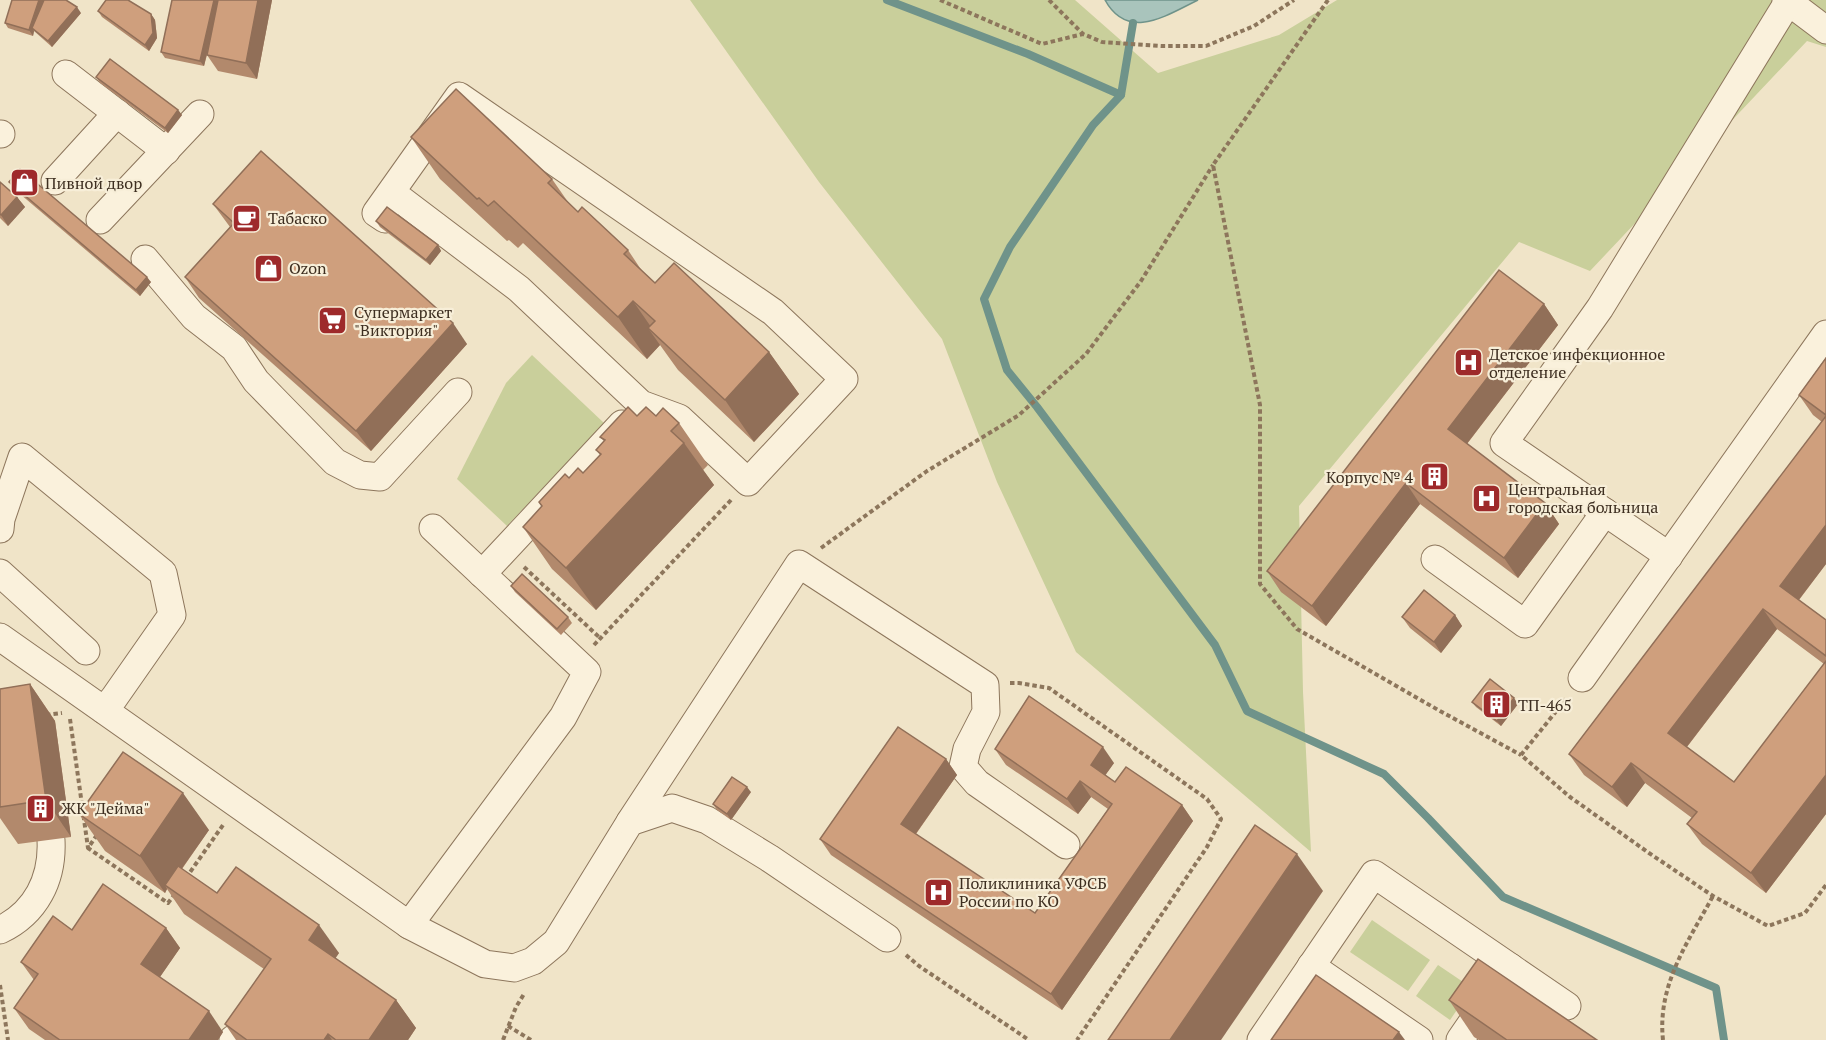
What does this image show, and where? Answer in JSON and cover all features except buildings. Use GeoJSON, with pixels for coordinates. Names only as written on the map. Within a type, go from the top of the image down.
{"type":"FeatureCollection","features":[{"type":"Feature","properties":{"kind":"lane"},"geometry":{"type":"LineString","coordinates":[[1669,556],[1504,443],[1600,308],[1787,1],[1826,30]]}},
{"type":"Feature","properties":{"kind":"lane"},"geometry":{"type":"LineString","coordinates":[[66,74],[166,151]]}},
{"type":"Feature","properties":{"kind":"lane"},"geometry":{"type":"LineString","coordinates":[[385,219],[376,213],[459,96],[773,312],[844,379],[747,482],[679,418],[641,404],[519,289],[391,192]]}},
{"type":"Feature","properties":{"kind":"lane"},"geometry":{"type":"LineString","coordinates":[[55,181],[117,113]]}},
{"type":"Feature","properties":{"kind":"lane"},"geometry":{"type":"LineString","coordinates":[[100,220],[200,114]]}},
{"type":"Feature","properties":{"kind":"lane"},"geometry":{"type":"LineString","coordinates":[[145,259],[194,317],[234,348],[256,381],[335,462],[360,475],[380,477],[458,393]]}},
{"type":"Feature","properties":{"kind":"lane"},"geometry":{"type":"LineString","coordinates":[[1582,678],[1826,334]]}},
{"type":"Feature","properties":{"kind":"lane"},"geometry":{"type":"LineString","coordinates":[[482,574],[641,404]]}},
{"type":"Feature","properties":{"kind":"lane"},"geometry":{"type":"LineString","coordinates":[[0,529],[1,519],[22,457],[164,573],[172,615],[104,710]]}},
{"type":"Feature","properties":{"kind":"lane"},"geometry":{"type":"LineString","coordinates":[[1435,559],[1525,624],[1605,512]]}},
{"type":"Feature","properties":{"kind":"lane"},"geometry":{"type":"LineString","coordinates":[[433,528],[482,574],[589,651]]}},
{"type":"Feature","properties":{"kind":"lane"},"geometry":{"type":"LineString","coordinates":[[0,637],[409,925],[485,964],[514,968],[533,961],[555,942],[630,822],[799,564],[985,685],[986,712],[967,748],[963,766],[977,783],[1066,845]]}},
{"type":"Feature","properties":{"kind":"lane"},"geometry":{"type":"LineString","coordinates":[[0,573],[86,651]]}},
{"type":"Feature","properties":{"kind":"lane"},"geometry":{"type":"LineString","coordinates":[[567,629],[589,651]]}},
{"type":"Feature","properties":{"kind":"lane"},"geometry":{"type":"LineString","coordinates":[[409,925],[563,717],[587,672],[589,651]]}},
{"type":"Feature","properties":{"kind":"lane"},"geometry":{"type":"LineString","coordinates":[[630,822],[672,808],[707,820],[769,858],[887,938]]}},
{"type":"Feature","properties":{"kind":"lane"},"geometry":{"type":"LineString","coordinates":[[0,930],[17,920],[40,894],[50,868],[51,840]]}},
{"type":"Feature","properties":{"kind":"lane"},"geometry":{"type":"LineString","coordinates":[[1261,1040],[1374,874],[1566,1006]]}},
{"type":"Feature","properties":{"kind":"lane"},"geometry":{"type":"LineString","coordinates":[[1311,966],[1419,1040]]}},
{"type":"Feature","properties":{"kind":"lane"},"geometry":{"type":"LineString","coordinates":[[1460,1040],[1510,968]]}},
{"type":"Feature","properties":{"kind":"path"},"geometry":{"type":"LineString","coordinates":[[940,0],[1042,44],[1083,34]]}},
{"type":"Feature","properties":{"kind":"path"},"geometry":{"type":"LineString","coordinates":[[1049,0],[1083,34],[1102,42],[1162,46],[1206,46],[1254,26],[1294,0]]}},
{"type":"Feature","properties":{"kind":"path"},"geometry":{"type":"LineString","coordinates":[[799,564],[927,471],[1019,415],[1086,354],[1141,281],[1213,165],[1328,0]]}},
{"type":"Feature","properties":{"kind":"path"},"geometry":{"type":"LineString","coordinates":[[1213,165],[1260,405],[1260,584],[1297,629],[1521,755],[1570,797],[1713,896],[1768,926],[1805,913],[1826,885]]}},
{"type":"Feature","properties":{"kind":"path"},"geometry":{"type":"LineString","coordinates":[[505,549],[589,651],[747,482]]}},
{"type":"Feature","properties":{"kind":"path"},"geometry":{"type":"LineString","coordinates":[[1521,755],[1582,678]]}},
{"type":"Feature","properties":{"kind":"path"},"geometry":{"type":"LineString","coordinates":[[985,685],[1019,683],[1049,688],[1208,799],[1221,819],[1208,847],[1077,1040]]}},
{"type":"Feature","properties":{"kind":"path"},"geometry":{"type":"LineString","coordinates":[[46,715],[69,712],[88,848],[168,903],[237,804]]}},
{"type":"Feature","properties":{"kind":"path"},"geometry":{"type":"LineString","coordinates":[[88,848],[101,829]]}},
{"type":"Feature","properties":{"kind":"path"},"geometry":{"type":"LineString","coordinates":[[1663,1040],[1664,998],[1676,963],[1713,896]]}},
{"type":"Feature","properties":{"kind":"path"},"geometry":{"type":"LineString","coordinates":[[887,938],[919,966],[1029,1040]]}},
{"type":"Feature","properties":{"kind":"path"},"geometry":{"type":"LineString","coordinates":[[0,985],[8,1040]]}},
{"type":"Feature","properties":{"kind":"path"},"geometry":{"type":"LineString","coordinates":[[508,1026],[531,1040]]}},
{"type":"Feature","properties":{"kind":"green space"},"geometry":{"type":"Polygon","coordinates":[[[690,0],[1075,0],[1158,73],[1279,35],[1337,0],[1826,0],[1826,47],[1807,41],[1590,271],[1519,242],[1299,506],[1303,692],[1311,852],[1076,652],[997,482],[942,339],[819,182],[690,0]]]}},
{"type":"Feature","properties":{"kind":"green space"},"geometry":{"type":"Polygon","coordinates":[[[532,355],[604,423],[507,526],[457,479],[506,383],[532,355]]]}},
{"type":"Feature","properties":{"kind":"green space"},"geometry":{"type":"Polygon","coordinates":[[[1372,920],[1430,960],[1408,991],[1350,952],[1372,920]]]}},
{"type":"Feature","properties":{"kind":"green space"},"geometry":{"type":"Polygon","coordinates":[[[1438,965],[1472,988],[1450,1020],[1416,996],[1438,965]]]}},
{"type":"Feature","properties":{"kind":"water"},"geometry":{"type":"Polygon","coordinates":[[[1105,0],[1198,0],[1161,18],[1136,22],[1125,20],[1114,13],[1105,0]]]}},
{"type":"Feature","properties":{"kind":"waterway"},"geometry":{"type":"LineString","coordinates":[[887,0],[1028,54],[1121,95]]}},
{"type":"Feature","properties":{"kind":"waterway"},"geometry":{"type":"LineString","coordinates":[[1133,23],[1121,95],[1093,125],[1010,247],[984,299],[1007,370],[1215,645],[1247,711],[1384,774],[1503,897],[1716,988],[1724,1040]]}},
{"type":"Feature","properties":{"kind":"place","name":"Пивной двор"},"geometry":{"type":"Point","coordinates":[24,183]}},
{"type":"Feature","properties":{"kind":"place","name":"Табаско"},"geometry":{"type":"Point","coordinates":[247,218]}},
{"type":"Feature","properties":{"kind":"place","name":"Ozon"},"geometry":{"type":"Point","coordinates":[268,268]}},
{"type":"Feature","properties":{"kind":"place","name":"Супермаркет \"Виктория\""},"geometry":{"type":"Point","coordinates":[333,321]}},
{"type":"Feature","properties":{"kind":"place","name":"Детское инфекционное отделение"},"geometry":{"type":"Point","coordinates":[1468,363]}},
{"type":"Feature","properties":{"kind":"place","name":"Корпус № 4"},"geometry":{"type":"Point","coordinates":[1434,477]}},
{"type":"Feature","properties":{"kind":"place","name":"Центральная городская больница"},"geometry":{"type":"Point","coordinates":[1487,498]}},
{"type":"Feature","properties":{"kind":"place","name":"ТП-465"},"geometry":{"type":"Point","coordinates":[1497,705]}},
{"type":"Feature","properties":{"kind":"place","name":"ЖК \"Дейма\""},"geometry":{"type":"Point","coordinates":[40,808]}},
{"type":"Feature","properties":{"kind":"place","name":"Поликлиника УФСБ России по КО"},"geometry":{"type":"Point","coordinates":[938,892]}}]}
